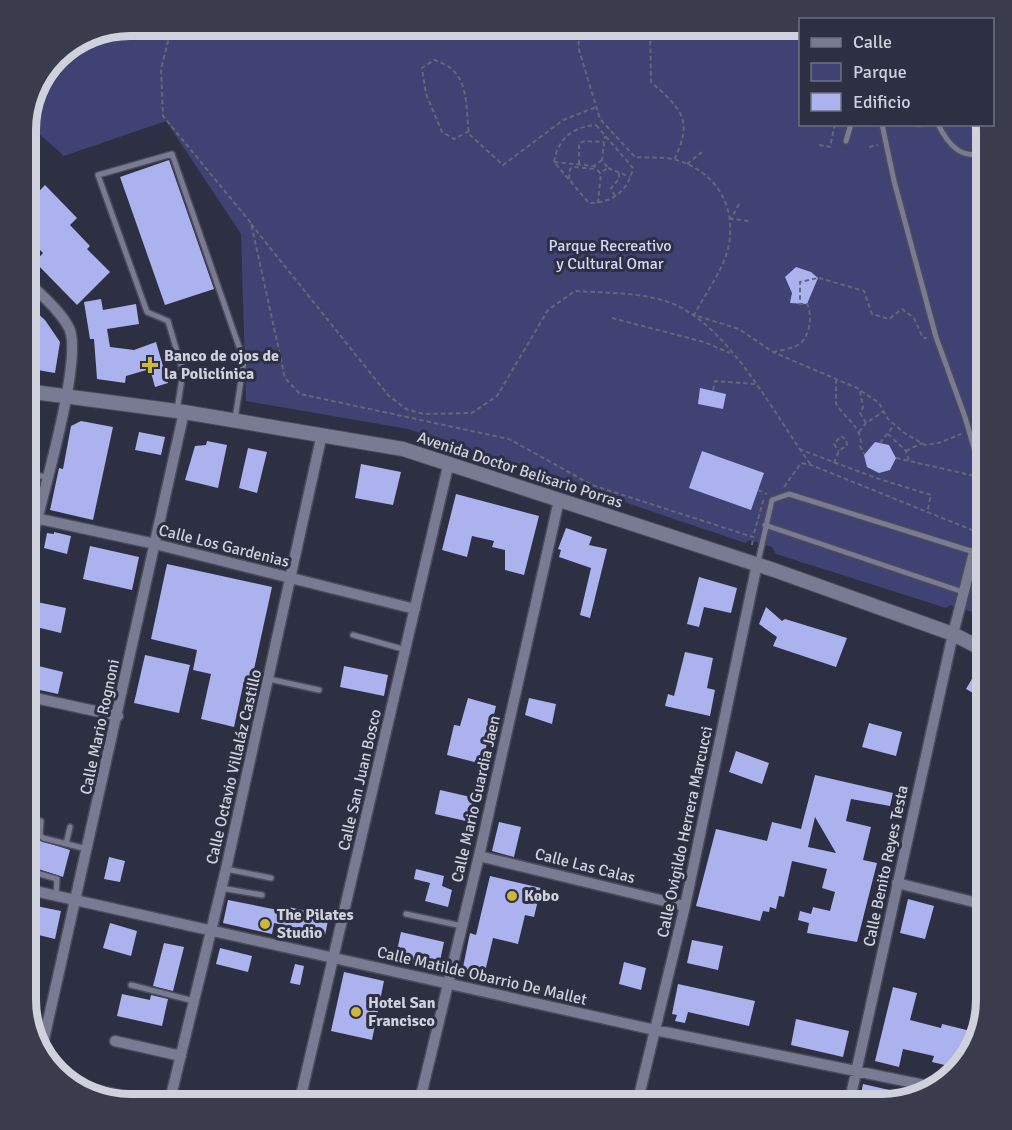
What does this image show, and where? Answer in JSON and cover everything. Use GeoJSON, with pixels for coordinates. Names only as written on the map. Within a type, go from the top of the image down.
{"type":"FeatureCollection","features":[{"type":"Feature","properties":{"kind":"street"},"geometry":{"type":"LineString","coordinates":[[36,291],[70,329],[73,351],[66,396],[46,477],[36,504]]}},
{"type":"Feature","properties":{"kind":"street","name":"Avenida Doctor Belisario Porras"},"geometry":{"type":"LineString","coordinates":[[36,392],[234,420],[403,449],[449,462],[758,564],[953,634],[976,646]]}},
{"type":"Feature","properties":{"kind":"street","name":"Calle Mario Rognoni"},"geometry":{"type":"LineString","coordinates":[[44,1037],[118,716],[155,544],[180,412]]}},
{"type":"Feature","properties":{"kind":"street","name":"Calle Octavio Villaláz Castillo"},"geometry":{"type":"LineString","coordinates":[[172,1094],[226,869],[322,434]]}},
{"type":"Feature","properties":{"kind":"street","name":"Calle San Juan Bosco"},"geometry":{"type":"LineString","coordinates":[[301,1094],[449,462]]}},
{"type":"Feature","properties":{"kind":"street","name":"Calle Mario Guardia Jaen"},"geometry":{"type":"LineString","coordinates":[[422,1094],[479,856],[559,500]]}},
{"type":"Feature","properties":{"kind":"street","name":"Calle Los Gardenias"},"geometry":{"type":"LineString","coordinates":[[36,518],[155,544],[415,609]]}},
{"type":"Feature","properties":{"kind":"street","name":"Calle Benito Reyes Testa"},"geometry":{"type":"LineString","coordinates":[[851,1094],[953,634],[974,552]]}},
{"type":"Feature","properties":{"kind":"street","name":"Calle Ovigildo Herrera Marcucci"},"geometry":{"type":"LineString","coordinates":[[639,1094],[685,906],[758,564]]}},
{"type":"Feature","properties":{"kind":"street"},"geometry":{"type":"LineString","coordinates":[[36,698],[118,716]]}},
{"type":"Feature","properties":{"kind":"street","name":"Calle Las Calas"},"geometry":{"type":"LineString","coordinates":[[479,856],[685,906]]}},
{"type":"Feature","properties":{"kind":"street"},"geometry":{"type":"LineString","coordinates":[[897,883],[976,902]]}},
{"type":"Feature","properties":{"kind":"street","name":"Calle Matilde Obarrio De Mallet"},"geometry":{"type":"LineString","coordinates":[[36,891],[655,1030],[922,1084]]}},
{"type":"Feature","properties":{"kind":"street"},"geometry":{"type":"LineString","coordinates":[[115,1041],[181,1056]]}},
{"type":"Feature","properties":{"kind":"lane"},"geometry":{"type":"LineString","coordinates":[[846,141],[850,126]]}},
{"type":"Feature","properties":{"kind":"lane"},"geometry":{"type":"LineString","coordinates":[[882,126],[885,144],[936,337],[976,453]]}},
{"type":"Feature","properties":{"kind":"lane"},"geometry":{"type":"LineString","coordinates":[[939,126],[952,148],[966,155],[976,155]]}},
{"type":"Feature","properties":{"kind":"lane"},"geometry":{"type":"LineString","coordinates":[[180,412],[183,372],[178,348],[168,321],[147,312],[98,175],[172,154],[244,361],[234,420]]}},
{"type":"Feature","properties":{"kind":"lane"},"geometry":{"type":"LineString","coordinates":[[36,475],[46,477]]}},
{"type":"Feature","properties":{"kind":"lane"},"geometry":{"type":"LineString","coordinates":[[758,564],[772,500],[789,495],[974,552],[976,545]]}},
{"type":"Feature","properties":{"kind":"lane"},"geometry":{"type":"LineString","coordinates":[[765,525],[965,592]]}},
{"type":"Feature","properties":{"kind":"lane"},"geometry":{"type":"LineString","coordinates":[[353,635],[406,650]]}},
{"type":"Feature","properties":{"kind":"lane"},"geometry":{"type":"LineString","coordinates":[[269,679],[319,690]]}},
{"type":"Feature","properties":{"kind":"lane"},"geometry":{"type":"LineString","coordinates":[[41,821],[40,835],[43,838],[88,849]]}},
{"type":"Feature","properties":{"kind":"lane"},"geometry":{"type":"LineString","coordinates":[[66,844],[70,827]]}},
{"type":"Feature","properties":{"kind":"lane"},"geometry":{"type":"LineString","coordinates":[[226,869],[271,878]]}},
{"type":"Feature","properties":{"kind":"lane"},"geometry":{"type":"LineString","coordinates":[[36,873],[57,879],[56,896]]}},
{"type":"Feature","properties":{"kind":"lane"},"geometry":{"type":"LineString","coordinates":[[221,888],[262,895]]}},
{"type":"Feature","properties":{"kind":"lane"},"geometry":{"type":"LineString","coordinates":[[406,914],[462,926]]}},
{"type":"Feature","properties":{"kind":"lane"},"geometry":{"type":"LineString","coordinates":[[131,986],[194,1001]]}},
{"type":"Feature","properties":{"kind":"lane"},"geometry":{"type":"LineString","coordinates":[[98,1088],[122,1093]]}},
{"type":"Feature","properties":{"kind":"path"},"geometry":{"type":"LineString","coordinates":[[169,36],[161,69],[163,116],[388,395],[406,409],[424,414],[472,413],[497,396],[548,310],[575,291],[669,303],[694,315],[739,329],[773,352],[860,390],[879,403],[895,424],[923,442],[939,443],[962,434],[966,441]]}},
{"type":"Feature","properties":{"kind":"path"},"geometry":{"type":"LineString","coordinates":[[578,36],[579,50],[600,119],[635,157],[674,160],[687,164],[710,177],[722,191],[731,219],[728,249],[694,315]]}},
{"type":"Feature","properties":{"kind":"path"},"geometry":{"type":"LineString","coordinates":[[650,36],[651,82],[679,107],[681,115],[683,139],[674,160]]}},
{"type":"Feature","properties":{"kind":"path"},"geometry":{"type":"LineString","coordinates":[[469,131],[454,139],[441,132],[423,80],[422,68],[434,60],[450,65],[465,84],[469,131],[469,134],[503,165],[563,120],[596,107]]}},
{"type":"Feature","properties":{"kind":"path"},"geometry":{"type":"LineString","coordinates":[[596,125],[633,168],[631,177],[616,197],[598,203],[588,203],[554,162],[558,147],[572,131],[596,125]]}},
{"type":"Feature","properties":{"kind":"path"},"geometry":{"type":"LineString","coordinates":[[819,145],[830,147],[835,126]]}},
{"type":"Feature","properties":{"kind":"path"},"geometry":{"type":"LineString","coordinates":[[595,168],[602,160],[605,135]]}},
{"type":"Feature","properties":{"kind":"path"},"geometry":{"type":"LineString","coordinates":[[579,164],[579,143],[604,142]]}},
{"type":"Feature","properties":{"kind":"path"},"geometry":{"type":"LineString","coordinates":[[869,147],[885,144]]}},
{"type":"Feature","properties":{"kind":"path"},"geometry":{"type":"LineString","coordinates":[[687,164],[702,152]]}},
{"type":"Feature","properties":{"kind":"path"},"geometry":{"type":"LineString","coordinates":[[602,160],[608,168],[631,177]]}},
{"type":"Feature","properties":{"kind":"path"},"geometry":{"type":"LineString","coordinates":[[554,162],[579,164],[595,168],[602,173]]}},
{"type":"Feature","properties":{"kind":"path"},"geometry":{"type":"LineString","coordinates":[[569,180],[570,169],[574,167],[595,168]]}},
{"type":"Feature","properties":{"kind":"path"},"geometry":{"type":"LineString","coordinates":[[598,203],[602,173],[608,168]]}},
{"type":"Feature","properties":{"kind":"path"},"geometry":{"type":"LineString","coordinates":[[616,197],[611,188],[619,179],[619,173]]}},
{"type":"Feature","properties":{"kind":"path"},"geometry":{"type":"LineString","coordinates":[[731,219],[740,204]]}},
{"type":"Feature","properties":{"kind":"path"},"geometry":{"type":"LineString","coordinates":[[731,219],[749,221]]}},
{"type":"Feature","properties":{"kind":"path"},"geometry":{"type":"LineString","coordinates":[[251,223],[285,378],[300,394],[509,439],[592,484],[753,537]]}},
{"type":"Feature","properties":{"kind":"path"},"geometry":{"type":"LineString","coordinates":[[773,352],[796,346],[804,340],[811,315],[807,304],[800,304],[800,282],[819,278],[864,291],[872,314],[889,319],[902,309],[914,318],[923,338],[936,337]]}},
{"type":"Feature","properties":{"kind":"path"},"geometry":{"type":"LineString","coordinates":[[694,315],[747,369],[811,465]]}},
{"type":"Feature","properties":{"kind":"path"},"geometry":{"type":"LineString","coordinates":[[612,318],[704,342],[733,354]]}},
{"type":"Feature","properties":{"kind":"path"},"geometry":{"type":"LineString","coordinates":[[836,379],[836,404],[859,432],[862,440],[860,446],[864,454]]}},
{"type":"Feature","properties":{"kind":"path"},"geometry":{"type":"LineString","coordinates":[[713,390],[716,381],[755,384]]}},
{"type":"Feature","properties":{"kind":"path"},"geometry":{"type":"LineString","coordinates":[[860,390],[863,407],[860,413],[866,423]]}},
{"type":"Feature","properties":{"kind":"path"},"geometry":{"type":"LineString","coordinates":[[859,432],[866,423],[884,411]]}},
{"type":"Feature","properties":{"kind":"path"},"geometry":{"type":"LineString","coordinates":[[880,443],[895,424]]}},
{"type":"Feature","properties":{"kind":"path"},"geometry":{"type":"LineString","coordinates":[[888,434],[906,451],[909,461]]}},
{"type":"Feature","properties":{"kind":"path"},"geometry":{"type":"LineString","coordinates":[[834,463],[839,451],[847,444],[841,436],[834,444],[839,451]]}},
{"type":"Feature","properties":{"kind":"path"},"geometry":{"type":"LineString","coordinates":[[906,451],[923,442]]}},
{"type":"Feature","properties":{"kind":"path"},"geometry":{"type":"LineString","coordinates":[[799,449],[932,495],[927,513]]}},
{"type":"Feature","properties":{"kind":"path"},"geometry":{"type":"LineString","coordinates":[[896,458],[976,476]]}},
{"type":"Feature","properties":{"kind":"path"},"geometry":{"type":"LineString","coordinates":[[752,545],[762,501],[767,494],[786,485],[801,464],[811,465],[973,530],[976,526]]}},
{"type":"Feature","properties":{"kind":"path"},"geometry":{"type":"LineString","coordinates":[[758,490],[767,494]]}},
{"type":"Feature","properties":{"kind":"green space","name":"Parque Recreativo y Cultural Omar"},"geometry":{"type":"Polygon","coordinates":[[[130,36],[799,36],[799,126],[976,126],[976,621],[972,618],[972,612],[950,605],[946,608],[776,554],[772,547],[750,540],[745,543],[408,429],[246,401],[241,234],[166,121],[64,156],[36,131],[39,106],[46,88],[55,73],[68,59],[83,49],[112,38],[130,36]]]}},
{"type":"Feature","properties":{"kind":"building"},"geometry":{"type":"Polygon","coordinates":[[[169,160],[214,289],[165,305],[120,177],[169,160]]]}},
{"type":"Feature","properties":{"kind":"building"},"geometry":{"type":"Polygon","coordinates":[[[45,185],[77,218],[70,225],[90,246],[87,249],[110,272],[77,305],[36,263],[43,253],[36,246],[36,194],[45,185]]]}},
{"type":"Feature","properties":{"kind":"building"},"geometry":{"type":"Polygon","coordinates":[[[796,267],[811,272],[818,278],[807,304],[790,303],[792,293],[785,277],[796,267]]]}},
{"type":"Feature","properties":{"kind":"building"},"geometry":{"type":"Polygon","coordinates":[[[101,299],[103,310],[136,304],[139,324],[107,329],[110,347],[134,350],[156,342],[168,383],[155,387],[150,369],[126,376],[125,383],[97,379],[94,339],[90,339],[84,302],[101,299]]]}},
{"type":"Feature","properties":{"kind":"building"},"geometry":{"type":"Polygon","coordinates":[[[36,312],[45,320],[60,342],[55,373],[36,370],[36,312]]]}},
{"type":"Feature","properties":{"kind":"building"},"geometry":{"type":"Polygon","coordinates":[[[700,388],[726,394],[723,409],[698,404],[700,388]]]}},
{"type":"Feature","properties":{"kind":"building"},"geometry":{"type":"Polygon","coordinates":[[[81,421],[113,427],[93,520],[50,510],[59,468],[63,469],[71,426],[81,421]]]}},
{"type":"Feature","properties":{"kind":"building"},"geometry":{"type":"Polygon","coordinates":[[[139,432],[165,437],[161,455],[135,450],[139,432]]]}},
{"type":"Feature","properties":{"kind":"building"},"geometry":{"type":"Polygon","coordinates":[[[207,441],[227,445],[218,488],[185,480],[195,446],[206,445],[207,441]]]}},
{"type":"Feature","properties":{"kind":"building"},"geometry":{"type":"Polygon","coordinates":[[[875,442],[889,445],[896,458],[890,470],[879,473],[867,467],[864,455],[875,442]]]}},
{"type":"Feature","properties":{"kind":"building"},"geometry":{"type":"Polygon","coordinates":[[[248,448],[267,452],[257,493],[239,488],[248,448]]]}},
{"type":"Feature","properties":{"kind":"building"},"geometry":{"type":"Polygon","coordinates":[[[702,451],[764,473],[751,510],[689,488],[702,451]]]}},
{"type":"Feature","properties":{"kind":"building"},"geometry":{"type":"Polygon","coordinates":[[[361,464],[401,472],[393,505],[355,498],[361,464]]]}},
{"type":"Feature","properties":{"kind":"building"},"geometry":{"type":"Polygon","coordinates":[[[456,494],[539,516],[524,575],[505,570],[505,550],[492,547],[494,541],[472,536],[467,557],[442,550],[456,494]]]}},
{"type":"Feature","properties":{"kind":"building"},"geometry":{"type":"Polygon","coordinates":[[[566,528],[592,537],[589,545],[607,549],[590,618],[580,615],[591,568],[559,557],[561,550],[558,549],[566,528]]]}},
{"type":"Feature","properties":{"kind":"building"},"geometry":{"type":"Polygon","coordinates":[[[54,532],[71,536],[67,554],[44,548],[47,533],[54,534],[54,532]]]}},
{"type":"Feature","properties":{"kind":"building"},"geometry":{"type":"Polygon","coordinates":[[[90,546],[139,557],[132,590],[83,579],[90,546]]]}},
{"type":"Feature","properties":{"kind":"building"},"geometry":{"type":"Polygon","coordinates":[[[167,564],[272,587],[251,683],[244,681],[234,727],[201,719],[211,674],[193,670],[197,650],[151,639],[167,564]]]}},
{"type":"Feature","properties":{"kind":"building"},"geometry":{"type":"Polygon","coordinates":[[[699,577],[737,588],[731,613],[704,607],[699,627],[687,624],[699,577]]]}},
{"type":"Feature","properties":{"kind":"building"},"geometry":{"type":"Polygon","coordinates":[[[37,602],[66,608],[61,633],[36,627],[37,602]]]}},
{"type":"Feature","properties":{"kind":"building"},"geometry":{"type":"Polygon","coordinates":[[[766,607],[782,621],[785,619],[847,638],[836,667],[773,646],[777,637],[759,624],[766,607]]]}},
{"type":"Feature","properties":{"kind":"building"},"geometry":{"type":"Polygon","coordinates":[[[685,652],[713,658],[707,688],[715,690],[710,716],[665,706],[668,694],[674,696],[685,652]]]}},
{"type":"Feature","properties":{"kind":"building"},"geometry":{"type":"Polygon","coordinates":[[[145,655],[190,665],[179,713],[134,703],[145,655]]]}},
{"type":"Feature","properties":{"kind":"building"},"geometry":{"type":"Polygon","coordinates":[[[36,665],[63,672],[58,694],[36,689],[36,665]]]}},
{"type":"Feature","properties":{"kind":"building"},"geometry":{"type":"Polygon","coordinates":[[[344,666],[388,675],[384,696],[340,687],[344,666]]]}},
{"type":"Feature","properties":{"kind":"building"},"geometry":{"type":"Polygon","coordinates":[[[976,672],[976,694],[966,689],[976,672]]]}},
{"type":"Feature","properties":{"kind":"building"},"geometry":{"type":"Polygon","coordinates":[[[468,698],[496,706],[482,764],[447,755],[454,725],[460,726],[468,698]]]}},
{"type":"Feature","properties":{"kind":"building"},"geometry":{"type":"Polygon","coordinates":[[[529,698],[556,704],[552,724],[525,715],[529,698]]]}},
{"type":"Feature","properties":{"kind":"building"},"geometry":{"type":"Polygon","coordinates":[[[869,723],[902,732],[896,756],[862,747],[869,723]]]}},
{"type":"Feature","properties":{"kind":"building"},"geometry":{"type":"Polygon","coordinates":[[[736,751],[769,763],[762,784],[729,772],[736,751]]]}},
{"type":"Feature","properties":{"kind":"building"},"geometry":{"type":"Polygon","coordinates":[[[815,775],[893,793],[890,806],[851,799],[846,821],[871,827],[863,860],[877,863],[857,942],[807,933],[809,923],[798,920],[800,911],[811,914],[813,907],[830,911],[835,892],[822,888],[827,869],[792,861],[784,897],[779,896],[776,909],[770,907],[769,912],[763,911],[760,921],[696,906],[716,829],[767,841],[772,822],[801,829],[815,775]],[[815,817],[808,847],[836,853],[815,817]]]}},
{"type":"Feature","properties":{"kind":"building"},"geometry":{"type":"Polygon","coordinates":[[[440,790],[475,798],[470,822],[435,814],[440,790]]]}},
{"type":"Feature","properties":{"kind":"building"},"geometry":{"type":"Polygon","coordinates":[[[499,822],[521,827],[514,857],[492,851],[499,822]]]}},
{"type":"Feature","properties":{"kind":"building"},"geometry":{"type":"Polygon","coordinates":[[[36,839],[70,850],[63,877],[36,868],[36,839]]]}},
{"type":"Feature","properties":{"kind":"building"},"geometry":{"type":"Polygon","coordinates":[[[109,857],[125,861],[120,882],[104,879],[109,857]]]}},
{"type":"Feature","properties":{"kind":"building"},"geometry":{"type":"Polygon","coordinates":[[[416,869],[444,876],[442,886],[452,890],[448,907],[425,901],[430,883],[414,879],[416,869]]]}},
{"type":"Feature","properties":{"kind":"building"},"geometry":{"type":"Polygon","coordinates":[[[490,876],[541,888],[534,917],[525,915],[518,944],[493,938],[484,976],[462,972],[470,933],[476,935],[490,876]]]}},
{"type":"Feature","properties":{"kind":"building"},"geometry":{"type":"Polygon","coordinates":[[[908,899],[934,906],[925,939],[900,933],[908,899]]]}},
{"type":"Feature","properties":{"kind":"building"},"geometry":{"type":"Polygon","coordinates":[[[228,900],[283,911],[284,906],[329,916],[325,935],[274,923],[272,934],[223,923],[228,900]]]}},
{"type":"Feature","properties":{"kind":"building"},"geometry":{"type":"Polygon","coordinates":[[[36,906],[61,911],[55,939],[36,934],[36,906]]]}},
{"type":"Feature","properties":{"kind":"building"},"geometry":{"type":"Polygon","coordinates":[[[975,916],[976,916],[976,930],[972,928],[975,916]]]}},
{"type":"Feature","properties":{"kind":"building"},"geometry":{"type":"Polygon","coordinates":[[[110,923],[137,931],[131,956],[103,948],[110,923]]]}},
{"type":"Feature","properties":{"kind":"building"},"geometry":{"type":"Polygon","coordinates":[[[976,930],[976,946],[972,945],[976,930]]]}},
{"type":"Feature","properties":{"kind":"building"},"geometry":{"type":"Polygon","coordinates":[[[401,932],[444,942],[438,970],[395,960],[401,932]]]}},
{"type":"Feature","properties":{"kind":"building"},"geometry":{"type":"Polygon","coordinates":[[[692,940],[723,946],[718,970],[687,963],[692,940]]]}},
{"type":"Feature","properties":{"kind":"building"},"geometry":{"type":"Polygon","coordinates":[[[164,943],[184,947],[173,991],[153,986],[164,943]]]}},
{"type":"Feature","properties":{"kind":"building"},"geometry":{"type":"Polygon","coordinates":[[[220,948],[252,956],[248,972],[216,964],[220,948]]]}},
{"type":"Feature","properties":{"kind":"building"},"geometry":{"type":"Polygon","coordinates":[[[624,962],[646,968],[641,990],[619,984],[624,962]]]}},
{"type":"Feature","properties":{"kind":"building"},"geometry":{"type":"Polygon","coordinates":[[[295,964],[304,966],[300,985],[290,983],[295,964]]]}},
{"type":"Feature","properties":{"kind":"building","name":"Hotel San Francisco"},"geometry":{"type":"Polygon","coordinates":[[[344,972],[384,981],[372,1040],[331,1031],[344,972]]]}},
{"type":"Feature","properties":{"kind":"building"},"geometry":{"type":"Polygon","coordinates":[[[678,984],[755,1001],[749,1026],[688,1012],[685,1023],[675,1021],[677,1015],[672,1014],[678,984]]]}},
{"type":"Feature","properties":{"kind":"building"},"geometry":{"type":"Polygon","coordinates":[[[893,987],[917,993],[910,1020],[941,1028],[942,1024],[970,1031],[957,1057],[948,1066],[932,1062],[934,1056],[903,1049],[899,1067],[875,1061],[893,987]]]}},
{"type":"Feature","properties":{"kind":"building"},"geometry":{"type":"Polygon","coordinates":[[[122,994],[150,1000],[151,995],[168,999],[162,1026],[117,1016],[122,994]]]}},
{"type":"Feature","properties":{"kind":"building"},"geometry":{"type":"Polygon","coordinates":[[[796,1019],[849,1031],[843,1057],[791,1045],[796,1019]]]}},
{"type":"Feature","properties":{"kind":"building"},"geometry":{"type":"Polygon","coordinates":[[[863,1084],[898,1092],[882,1094],[861,1094],[863,1084]]]}},
{"type":"Feature","properties":{"kind":"place","name":"Banco de ojos de la Policlínica"},"geometry":{"type":"Point","coordinates":[150,365]}},
{"type":"Feature","properties":{"kind":"place","name":"Kobo"},"geometry":{"type":"Point","coordinates":[512,896]}},
{"type":"Feature","properties":{"kind":"place","name":"The Pilates Studio"},"geometry":{"type":"Point","coordinates":[265,924]}},
{"type":"Feature","properties":{"kind":"place","name":"Hotel San Francisco"},"geometry":{"type":"Point","coordinates":[356,1012]}}]}
